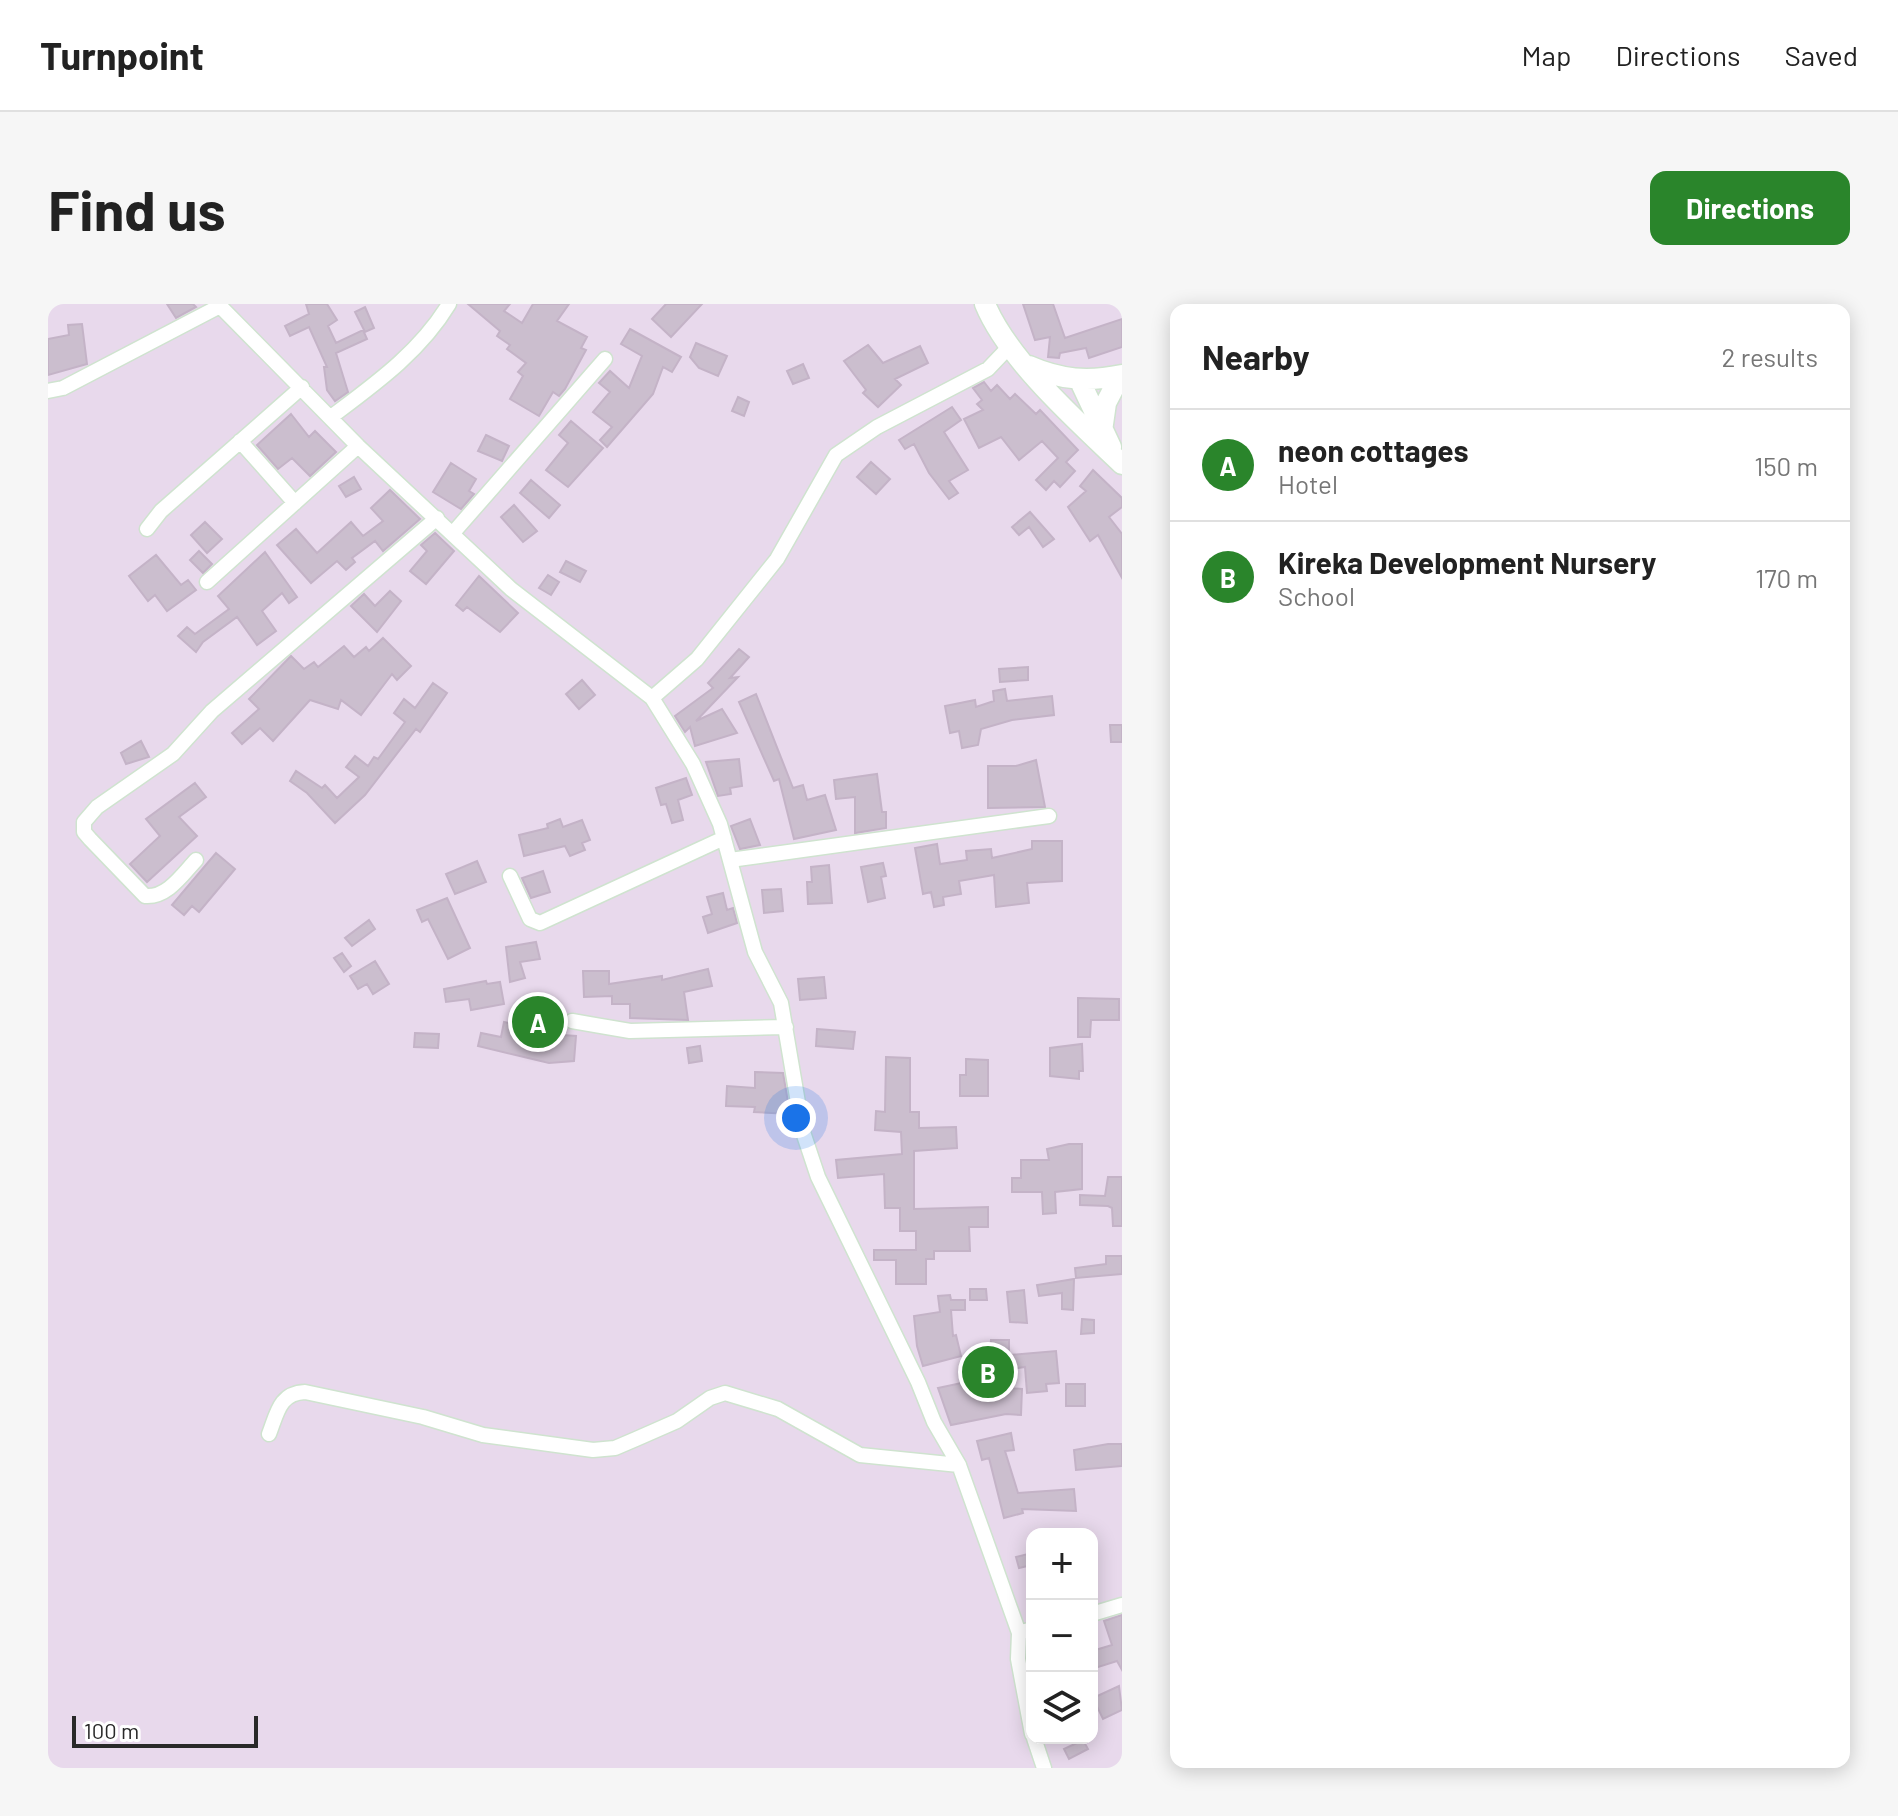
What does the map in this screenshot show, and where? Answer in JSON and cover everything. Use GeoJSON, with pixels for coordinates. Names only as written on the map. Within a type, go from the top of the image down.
{"type":"FeatureCollection","features":[{"type":"Feature","properties":{"kind":"main road"},"geometry":{"type":"LineString","coordinates":[[985,304],[1009,347],[1076,421],[1122,464]]}},
{"type":"Feature","properties":{"kind":"main road"},"geometry":{"type":"LineString","coordinates":[[1029,366],[1052,376],[1080,381],[1121,376]]}},
{"type":"Feature","properties":{"kind":"main road"},"geometry":{"type":"LineString","coordinates":[[1102,431],[1106,403],[1121,376]]}},
{"type":"Feature","properties":{"kind":"main road"},"geometry":{"type":"LineString","coordinates":[[1080,381],[1102,431],[1122,464]]}},
{"type":"Feature","properties":{"kind":"street"},"geometry":{"type":"LineString","coordinates":[[331,417],[387,375],[440,319],[449,304]]}},
{"type":"Feature","properties":{"kind":"street"},"geometry":{"type":"LineString","coordinates":[[48,391],[63,388],[219,305],[358,446],[511,589],[652,698],[693,764],[724,838],[755,952],[781,1003],[803,1132],[818,1177],[918,1382],[934,1422],[959,1465],[1026,1631],[1018,1659],[1026,1700]]}},
{"type":"Feature","properties":{"kind":"street"},"geometry":{"type":"LineString","coordinates":[[652,698],[697,659],[777,559],[836,455],[877,427],[988,369],[1009,347]]}},
{"type":"Feature","properties":{"kind":"street"},"geometry":{"type":"LineString","coordinates":[[453,533],[605,359]]}},
{"type":"Feature","properties":{"kind":"street"},"geometry":{"type":"LineString","coordinates":[[147,529],[161,511],[302,387]]}},
{"type":"Feature","properties":{"kind":"street"},"geometry":{"type":"LineString","coordinates":[[240,441],[295,503]]}},
{"type":"Feature","properties":{"kind":"street"},"geometry":{"type":"LineString","coordinates":[[207,582],[358,446]]}},
{"type":"Feature","properties":{"kind":"street"},"geometry":{"type":"LineString","coordinates":[[196,860],[166,891],[145,896],[90,839],[84,822],[97,807],[173,754],[212,711],[437,518]]}},
{"type":"Feature","properties":{"kind":"street"},"geometry":{"type":"LineString","coordinates":[[730,860],[1049,816]]}},
{"type":"Feature","properties":{"kind":"street"},"geometry":{"type":"LineString","coordinates":[[510,876],[530,919],[540,923],[724,838]]}},
{"type":"Feature","properties":{"kind":"street"},"geometry":{"type":"LineString","coordinates":[[572,1021],[630,1031],[786,1027]]}},
{"type":"Feature","properties":{"kind":"street"},"geometry":{"type":"LineString","coordinates":[[269,1434],[282,1400],[294,1392],[305,1392],[423,1417],[483,1435],[593,1450],[615,1448],[677,1421],[710,1398],[725,1393],[778,1409],[860,1455],[959,1465]]}},
{"type":"Feature","properties":{"kind":"street"},"geometry":{"type":"LineString","coordinates":[[1098,1612],[1122,1605]]}},
{"type":"Feature","properties":{"kind":"street"},"geometry":{"type":"LineString","coordinates":[[1036,1744],[1044,1768]]}},
{"type":"Feature","properties":{"kind":"building"},"geometry":{"type":"Polygon","coordinates":[[[167,304],[193,304],[196,307],[176,318],[167,304]]]}},
{"type":"Feature","properties":{"kind":"building"},"geometry":{"type":"Polygon","coordinates":[[[306,304],[327,304],[337,320],[328,326],[336,343],[363,330],[367,339],[336,353],[348,392],[335,401],[327,390],[324,367],[327,367],[309,327],[290,336],[285,326],[309,314],[306,304]]]}},
{"type":"Feature","properties":{"kind":"building"},"geometry":{"type":"Polygon","coordinates":[[[468,304],[510,304],[504,311],[522,323],[533,304],[569,304],[557,321],[587,337],[581,348],[586,350],[565,389],[559,396],[553,392],[539,416],[510,399],[523,376],[518,372],[526,363],[507,349],[510,345],[497,336],[500,331],[468,304]]]}},
{"type":"Feature","properties":{"kind":"building"},"geometry":{"type":"Polygon","coordinates":[[[666,304],[702,304],[671,337],[652,319],[666,304]]]}},
{"type":"Feature","properties":{"kind":"building"},"geometry":{"type":"Polygon","coordinates":[[[1023,304],[1053,304],[1065,338],[1122,319],[1122,347],[1089,358],[1086,348],[1060,353],[1059,358],[1048,357],[1050,337],[1035,340],[1023,304]]]}},
{"type":"Feature","properties":{"kind":"building"},"geometry":{"type":"Polygon","coordinates":[[[365,307],[374,328],[365,332],[355,312],[365,307]]]}},
{"type":"Feature","properties":{"kind":"building"},"geometry":{"type":"Polygon","coordinates":[[[82,324],[87,364],[48,375],[48,339],[69,335],[68,325],[82,324]]]}},
{"type":"Feature","properties":{"kind":"building"},"geometry":{"type":"Polygon","coordinates":[[[630,329],[681,357],[672,372],[663,367],[653,394],[607,447],[600,440],[612,427],[593,412],[610,392],[599,383],[610,371],[629,388],[642,356],[621,344],[630,329]]]}},
{"type":"Feature","properties":{"kind":"building"},"geometry":{"type":"Polygon","coordinates":[[[696,343],[727,356],[718,376],[699,368],[690,357],[696,343]]]}},
{"type":"Feature","properties":{"kind":"building"},"geometry":{"type":"Polygon","coordinates":[[[868,345],[883,363],[920,346],[928,363],[895,379],[901,385],[878,407],[863,393],[866,390],[844,361],[868,345]]]}},
{"type":"Feature","properties":{"kind":"building"},"geometry":{"type":"Polygon","coordinates":[[[803,364],[809,378],[793,384],[787,371],[803,364]]]}},
{"type":"Feature","properties":{"kind":"building"},"geometry":{"type":"Polygon","coordinates":[[[984,382],[991,391],[997,385],[1010,399],[1015,394],[1036,414],[1040,410],[1078,450],[1066,462],[1075,471],[1060,487],[1054,481],[1046,490],[1036,480],[1058,458],[1042,441],[1019,460],[1001,437],[979,448],[964,419],[983,410],[977,404],[982,400],[973,388],[984,382]]]}},
{"type":"Feature","properties":{"kind":"building"},"geometry":{"type":"Polygon","coordinates":[[[738,397],[749,402],[744,416],[732,411],[738,397]]]}},
{"type":"Feature","properties":{"kind":"building"},"geometry":{"type":"Polygon","coordinates":[[[952,407],[961,420],[944,432],[968,470],[949,481],[958,493],[949,499],[929,473],[914,444],[905,449],[899,440],[952,407]]]}},
{"type":"Feature","properties":{"kind":"building"},"geometry":{"type":"Polygon","coordinates":[[[291,414],[309,437],[315,431],[336,452],[310,476],[292,458],[278,469],[257,445],[291,414]]]}},
{"type":"Feature","properties":{"kind":"building"},"geometry":{"type":"Polygon","coordinates":[[[571,421],[603,448],[568,487],[546,470],[568,443],[559,435],[571,421]]]}},
{"type":"Feature","properties":{"kind":"building"},"geometry":{"type":"Polygon","coordinates":[[[486,435],[509,446],[502,461],[478,451],[486,435]]]}},
{"type":"Feature","properties":{"kind":"building"},"geometry":{"type":"Polygon","coordinates":[[[871,462],[890,479],[876,494],[857,477],[871,462]]]}},
{"type":"Feature","properties":{"kind":"building"},"geometry":{"type":"Polygon","coordinates":[[[451,463],[476,479],[469,491],[474,494],[461,509],[433,492],[451,463]]]}},
{"type":"Feature","properties":{"kind":"building"},"geometry":{"type":"Polygon","coordinates":[[[1093,470],[1122,498],[1122,507],[1109,517],[1122,534],[1122,578],[1098,535],[1090,541],[1068,507],[1086,491],[1080,486],[1093,470]]]}},
{"type":"Feature","properties":{"kind":"building"},"geometry":{"type":"Polygon","coordinates":[[[354,477],[361,489],[346,497],[339,486],[354,477]]]}},
{"type":"Feature","properties":{"kind":"building"},"geometry":{"type":"Polygon","coordinates":[[[531,480],[560,505],[549,518],[520,493],[531,480]]]}},
{"type":"Feature","properties":{"kind":"building"},"geometry":{"type":"Polygon","coordinates":[[[390,490],[420,519],[383,551],[375,541],[352,558],[355,562],[346,570],[337,561],[311,583],[277,545],[296,529],[317,553],[351,522],[363,536],[383,521],[371,508],[390,490]]]}},
{"type":"Feature","properties":{"kind":"building"},"geometry":{"type":"Polygon","coordinates":[[[514,505],[537,531],[523,542],[501,517],[514,505]]]}},
{"type":"Feature","properties":{"kind":"building"},"geometry":{"type":"Polygon","coordinates":[[[1030,512],[1054,539],[1043,547],[1029,527],[1019,535],[1012,527],[1030,512]]]}},
{"type":"Feature","properties":{"kind":"building"},"geometry":{"type":"Polygon","coordinates":[[[205,522],[222,539],[207,553],[191,535],[205,522]]]}},
{"type":"Feature","properties":{"kind":"building"},"geometry":{"type":"Polygon","coordinates":[[[435,533],[454,551],[426,584],[410,571],[427,551],[421,545],[435,533]]]}},
{"type":"Feature","properties":{"kind":"building"},"geometry":{"type":"Polygon","coordinates":[[[199,551],[212,564],[203,573],[190,560],[199,551]]]}},
{"type":"Feature","properties":{"kind":"building"},"geometry":{"type":"Polygon","coordinates":[[[265,552],[297,597],[289,603],[282,593],[262,611],[276,631],[257,645],[237,617],[203,642],[196,652],[178,636],[187,627],[195,634],[229,609],[218,596],[265,552]]]}},
{"type":"Feature","properties":{"kind":"building"},"geometry":{"type":"Polygon","coordinates":[[[156,555],[181,585],[188,580],[196,590],[167,611],[155,595],[148,601],[129,576],[156,555]]]}},
{"type":"Feature","properties":{"kind":"building"},"geometry":{"type":"Polygon","coordinates":[[[566,561],[586,571],[580,582],[560,572],[566,561]]]}},
{"type":"Feature","properties":{"kind":"building"},"geometry":{"type":"Polygon","coordinates":[[[548,575],[559,582],[551,595],[539,588],[548,575]]]}},
{"type":"Feature","properties":{"kind":"building"},"geometry":{"type":"Polygon","coordinates":[[[479,576],[518,613],[500,632],[467,607],[463,611],[456,605],[479,576]]]}},
{"type":"Feature","properties":{"kind":"building"},"geometry":{"type":"Polygon","coordinates":[[[390,591],[401,601],[377,632],[351,606],[364,594],[375,606],[390,591]]]}},
{"type":"Feature","properties":{"kind":"building"},"geometry":{"type":"Polygon","coordinates":[[[383,638],[411,666],[397,680],[392,674],[361,715],[341,700],[338,709],[310,700],[273,741],[260,728],[242,744],[232,733],[259,709],[249,699],[291,656],[304,669],[314,662],[318,667],[344,646],[354,657],[366,647],[369,651],[383,638]]]}},
{"type":"Feature","properties":{"kind":"building"},"geometry":{"type":"Polygon","coordinates":[[[739,649],[749,657],[730,678],[738,677],[696,721],[722,709],[737,733],[695,746],[690,727],[685,732],[675,716],[713,688],[708,683],[739,649]]]}},
{"type":"Feature","properties":{"kind":"building"},"geometry":{"type":"Polygon","coordinates":[[[1028,667],[1028,680],[1000,682],[999,669],[1028,667]]]}},
{"type":"Feature","properties":{"kind":"building"},"geometry":{"type":"Polygon","coordinates":[[[582,680],[595,695],[579,709],[566,694],[582,680]]]}},
{"type":"Feature","properties":{"kind":"building"},"geometry":{"type":"Polygon","coordinates":[[[433,683],[447,693],[420,732],[416,729],[365,795],[335,823],[307,793],[290,781],[296,771],[322,788],[325,785],[337,798],[359,777],[346,767],[355,756],[368,766],[374,757],[378,759],[405,722],[394,713],[404,699],[415,708],[433,683]]]}},
{"type":"Feature","properties":{"kind":"building"},"geometry":{"type":"Polygon","coordinates":[[[1005,689],[1007,701],[1052,696],[1054,715],[1012,720],[981,729],[978,745],[962,748],[959,731],[950,733],[945,706],[975,700],[976,707],[994,701],[993,691],[1005,689]]]}},
{"type":"Feature","properties":{"kind":"building"},"geometry":{"type":"Polygon","coordinates":[[[756,694],[793,788],[803,785],[807,800],[825,795],[836,830],[794,839],[779,779],[774,781],[739,702],[756,694]]]}},
{"type":"Feature","properties":{"kind":"building"},"geometry":{"type":"Polygon","coordinates":[[[1110,725],[1122,725],[1122,742],[1111,742],[1110,725]]]}},
{"type":"Feature","properties":{"kind":"building"},"geometry":{"type":"Polygon","coordinates":[[[141,741],[149,757],[126,764],[121,753],[141,741]]]}},
{"type":"Feature","properties":{"kind":"building"},"geometry":{"type":"Polygon","coordinates":[[[739,759],[742,786],[730,788],[731,794],[718,796],[706,762],[739,759]]]}},
{"type":"Feature","properties":{"kind":"building"},"geometry":{"type":"Polygon","coordinates":[[[1036,760],[1045,807],[988,808],[988,766],[1016,766],[1036,760]]]}},
{"type":"Feature","properties":{"kind":"building"},"geometry":{"type":"Polygon","coordinates":[[[877,774],[882,812],[886,812],[886,828],[855,833],[855,797],[836,799],[834,780],[877,774]]]}},
{"type":"Feature","properties":{"kind":"building"},"geometry":{"type":"Polygon","coordinates":[[[686,778],[692,795],[678,800],[683,820],[672,823],[666,804],[661,805],[656,788],[686,778]]]}},
{"type":"Feature","properties":{"kind":"building"},"geometry":{"type":"Polygon","coordinates":[[[195,783],[206,797],[179,817],[197,836],[147,882],[130,864],[160,836],[146,819],[195,783]]]}},
{"type":"Feature","properties":{"kind":"building"},"geometry":{"type":"Polygon","coordinates":[[[560,819],[563,827],[582,820],[590,840],[582,843],[585,850],[570,856],[565,846],[524,856],[519,835],[548,828],[547,824],[560,819]]]}},
{"type":"Feature","properties":{"kind":"building"},"geometry":{"type":"Polygon","coordinates":[[[750,819],[760,845],[740,849],[731,826],[750,819]]]}},
{"type":"Feature","properties":{"kind":"building"},"geometry":{"type":"Polygon","coordinates":[[[1032,841],[1062,841],[1062,881],[1027,883],[1029,903],[996,907],[994,875],[959,881],[961,894],[943,897],[944,905],[934,907],[931,892],[923,894],[915,848],[937,844],[940,864],[967,860],[966,851],[991,849],[992,858],[1032,849],[1032,841]]]}},
{"type":"Feature","properties":{"kind":"building"},"geometry":{"type":"Polygon","coordinates":[[[216,853],[235,869],[199,912],[192,906],[184,915],[172,905],[216,853]]]}},
{"type":"Feature","properties":{"kind":"building"},"geometry":{"type":"Polygon","coordinates":[[[477,861],[486,882],[455,894],[446,874],[477,861]]]}},
{"type":"Feature","properties":{"kind":"building"},"geometry":{"type":"Polygon","coordinates":[[[883,863],[886,876],[881,877],[885,898],[868,902],[861,867],[883,863]]]}},
{"type":"Feature","properties":{"kind":"building"},"geometry":{"type":"Polygon","coordinates":[[[829,865],[832,903],[808,904],[807,882],[812,882],[811,867],[829,865]]]}},
{"type":"Feature","properties":{"kind":"building"},"geometry":{"type":"Polygon","coordinates":[[[543,871],[550,892],[531,898],[522,878],[543,871]]]}},
{"type":"Feature","properties":{"kind":"building"},"geometry":{"type":"Polygon","coordinates":[[[781,889],[783,911],[764,913],[762,890],[781,889]]]}},
{"type":"Feature","properties":{"kind":"building"},"geometry":{"type":"Polygon","coordinates":[[[723,893],[727,910],[733,908],[737,923],[708,933],[703,917],[712,914],[707,897],[723,893]]]}},
{"type":"Feature","properties":{"kind":"building"},"geometry":{"type":"Polygon","coordinates":[[[447,898],[470,948],[448,959],[428,919],[422,922],[417,910],[447,898]]]}},
{"type":"Feature","properties":{"kind":"building"},"geometry":{"type":"Polygon","coordinates":[[[369,920],[375,929],[352,946],[345,938],[369,920]]]}},
{"type":"Feature","properties":{"kind":"building"},"geometry":{"type":"Polygon","coordinates":[[[536,942],[540,959],[520,962],[525,978],[510,982],[506,947],[536,942]]]}},
{"type":"Feature","properties":{"kind":"building"},"geometry":{"type":"Polygon","coordinates":[[[342,953],[351,966],[344,972],[334,958],[342,953]]]}},
{"type":"Feature","properties":{"kind":"building"},"geometry":{"type":"Polygon","coordinates":[[[375,961],[389,984],[373,994],[367,984],[358,989],[350,976],[375,961]]]}},
{"type":"Feature","properties":{"kind":"building"},"geometry":{"type":"Polygon","coordinates":[[[708,969],[712,986],[684,992],[688,1020],[630,1018],[630,1004],[612,1004],[612,996],[584,997],[583,971],[609,971],[609,984],[662,976],[662,980],[708,969]]]}},
{"type":"Feature","properties":{"kind":"building"},"geometry":{"type":"Polygon","coordinates":[[[824,977],[826,998],[800,1000],[798,979],[824,977]]]}},
{"type":"Feature","properties":{"kind":"building"},"geometry":{"type":"Polygon","coordinates":[[[486,981],[487,984],[500,982],[504,1004],[471,1010],[469,999],[446,1002],[444,989],[486,981]]]}},
{"type":"Feature","properties":{"kind":"building"},"geometry":{"type":"Polygon","coordinates":[[[1078,998],[1119,999],[1119,1020],[1091,1020],[1090,1037],[1078,1037],[1078,998]]]}},
{"type":"Feature","properties":{"kind":"building"},"geometry":{"type":"Polygon","coordinates":[[[504,1022],[533,1028],[532,1033],[576,1036],[574,1061],[549,1063],[478,1046],[481,1033],[501,1037],[504,1022]]]}},
{"type":"Feature","properties":{"kind":"building"},"geometry":{"type":"Polygon","coordinates":[[[817,1029],[855,1032],[853,1049],[816,1046],[817,1029]]]}},
{"type":"Feature","properties":{"kind":"building"},"geometry":{"type":"Polygon","coordinates":[[[415,1033],[439,1034],[438,1048],[414,1047],[415,1033]]]}},
{"type":"Feature","properties":{"kind":"building"},"geometry":{"type":"Polygon","coordinates":[[[1082,1044],[1083,1071],[1079,1071],[1079,1079],[1050,1076],[1050,1048],[1082,1044]]]}},
{"type":"Feature","properties":{"kind":"building"},"geometry":{"type":"Polygon","coordinates":[[[700,1046],[702,1061],[689,1063],[687,1048],[700,1046]]]}},
{"type":"Feature","properties":{"kind":"building"},"geometry":{"type":"Polygon","coordinates":[[[886,1057],[910,1058],[910,1112],[919,1112],[919,1128],[956,1127],[957,1148],[914,1151],[914,1209],[988,1207],[988,1227],[969,1227],[970,1251],[934,1251],[934,1259],[926,1259],[926,1284],[896,1284],[896,1260],[874,1260],[874,1250],[916,1250],[916,1231],[900,1231],[900,1208],[885,1208],[884,1174],[838,1178],[836,1160],[902,1154],[901,1132],[875,1130],[876,1111],[885,1112],[886,1057]]]}},
{"type":"Feature","properties":{"kind":"building"},"geometry":{"type":"Polygon","coordinates":[[[966,1059],[988,1060],[988,1096],[960,1096],[960,1075],[966,1075],[966,1059]]]}},
{"type":"Feature","properties":{"kind":"building"},"geometry":{"type":"Polygon","coordinates":[[[755,1072],[783,1073],[790,1114],[754,1112],[755,1107],[726,1106],[727,1086],[755,1088],[755,1072]]]}},
{"type":"Feature","properties":{"kind":"building"},"geometry":{"type":"Polygon","coordinates":[[[1082,1144],[1082,1189],[1055,1192],[1056,1213],[1043,1214],[1042,1192],[1012,1192],[1012,1178],[1021,1178],[1021,1160],[1049,1160],[1047,1149],[1082,1144]]]}},
{"type":"Feature","properties":{"kind":"building"},"geometry":{"type":"Polygon","coordinates":[[[1108,1177],[1122,1177],[1122,1226],[1113,1226],[1112,1208],[1108,1206],[1080,1205],[1080,1195],[1105,1196],[1108,1177]]]}},
{"type":"Feature","properties":{"kind":"building"},"geometry":{"type":"Polygon","coordinates":[[[1106,1256],[1122,1256],[1122,1274],[1076,1278],[1075,1268],[1106,1264],[1106,1256]]]}},
{"type":"Feature","properties":{"kind":"building"},"geometry":{"type":"Polygon","coordinates":[[[1074,1279],[1073,1310],[1062,1309],[1062,1293],[1039,1296],[1037,1285],[1074,1279]]]}},
{"type":"Feature","properties":{"kind":"building"},"geometry":{"type":"Polygon","coordinates":[[[970,1289],[986,1289],[987,1300],[970,1300],[970,1289]]]}},
{"type":"Feature","properties":{"kind":"building"},"geometry":{"type":"Polygon","coordinates":[[[1024,1290],[1027,1323],[1010,1322],[1007,1292],[1024,1290]]]}},
{"type":"Feature","properties":{"kind":"building"},"geometry":{"type":"Polygon","coordinates":[[[950,1295],[951,1300],[965,1300],[965,1310],[951,1310],[953,1336],[956,1335],[961,1356],[923,1366],[914,1316],[940,1312],[938,1296],[950,1295]]]}},
{"type":"Feature","properties":{"kind":"building"},"geometry":{"type":"Polygon","coordinates":[[[1082,1319],[1094,1320],[1094,1333],[1081,1334],[1082,1319]]]}},
{"type":"Feature","properties":{"kind":"building"},"geometry":{"type":"Polygon","coordinates":[[[991,1340],[1009,1340],[1009,1355],[1056,1351],[1059,1383],[1046,1384],[1047,1391],[1027,1393],[1025,1367],[1005,1370],[1007,1388],[1022,1389],[1021,1415],[1006,1414],[951,1425],[938,1388],[971,1381],[969,1361],[990,1358],[991,1340]]]}},
{"type":"Feature","properties":{"kind":"building"},"geometry":{"type":"Polygon","coordinates":[[[1066,1384],[1085,1384],[1085,1406],[1066,1406],[1066,1384]]]}},
{"type":"Feature","properties":{"kind":"building"},"geometry":{"type":"Polygon","coordinates":[[[1011,1433],[1014,1450],[1005,1451],[1018,1493],[1074,1489],[1076,1511],[1022,1509],[1023,1513],[1004,1518],[989,1458],[982,1460],[977,1441],[1011,1433]]]}},
{"type":"Feature","properties":{"kind":"building"},"geometry":{"type":"Polygon","coordinates":[[[1122,1444],[1122,1466],[1076,1470],[1074,1450],[1122,1444]]]}},
{"type":"Feature","properties":{"kind":"building"},"geometry":{"type":"Polygon","coordinates":[[[1026,1554],[1026,1566],[1019,1568],[1016,1557],[1026,1554]]]}},
{"type":"Feature","properties":{"kind":"building"},"geometry":{"type":"Polygon","coordinates":[[[1122,1615],[1122,1670],[1117,1661],[1098,1667],[1098,1649],[1112,1645],[1104,1621],[1122,1615]]]}},
{"type":"Feature","properties":{"kind":"building"},"geometry":{"type":"Polygon","coordinates":[[[1119,1686],[1122,1710],[1103,1719],[1098,1708],[1098,1696],[1119,1686]]]}},
{"type":"Feature","properties":{"kind":"building"},"geometry":{"type":"Polygon","coordinates":[[[1075,1744],[1085,1744],[1088,1749],[1069,1759],[1064,1749],[1075,1744]]]}},
{"type":"Feature","properties":{"kind":"place","name":"neon cottages"},"geometry":{"type":"Point","coordinates":[538,1022]}},
{"type":"Feature","properties":{"kind":"place","name":"Kireka Development Nursery"},"geometry":{"type":"Point","coordinates":[988,1372]}}]}
